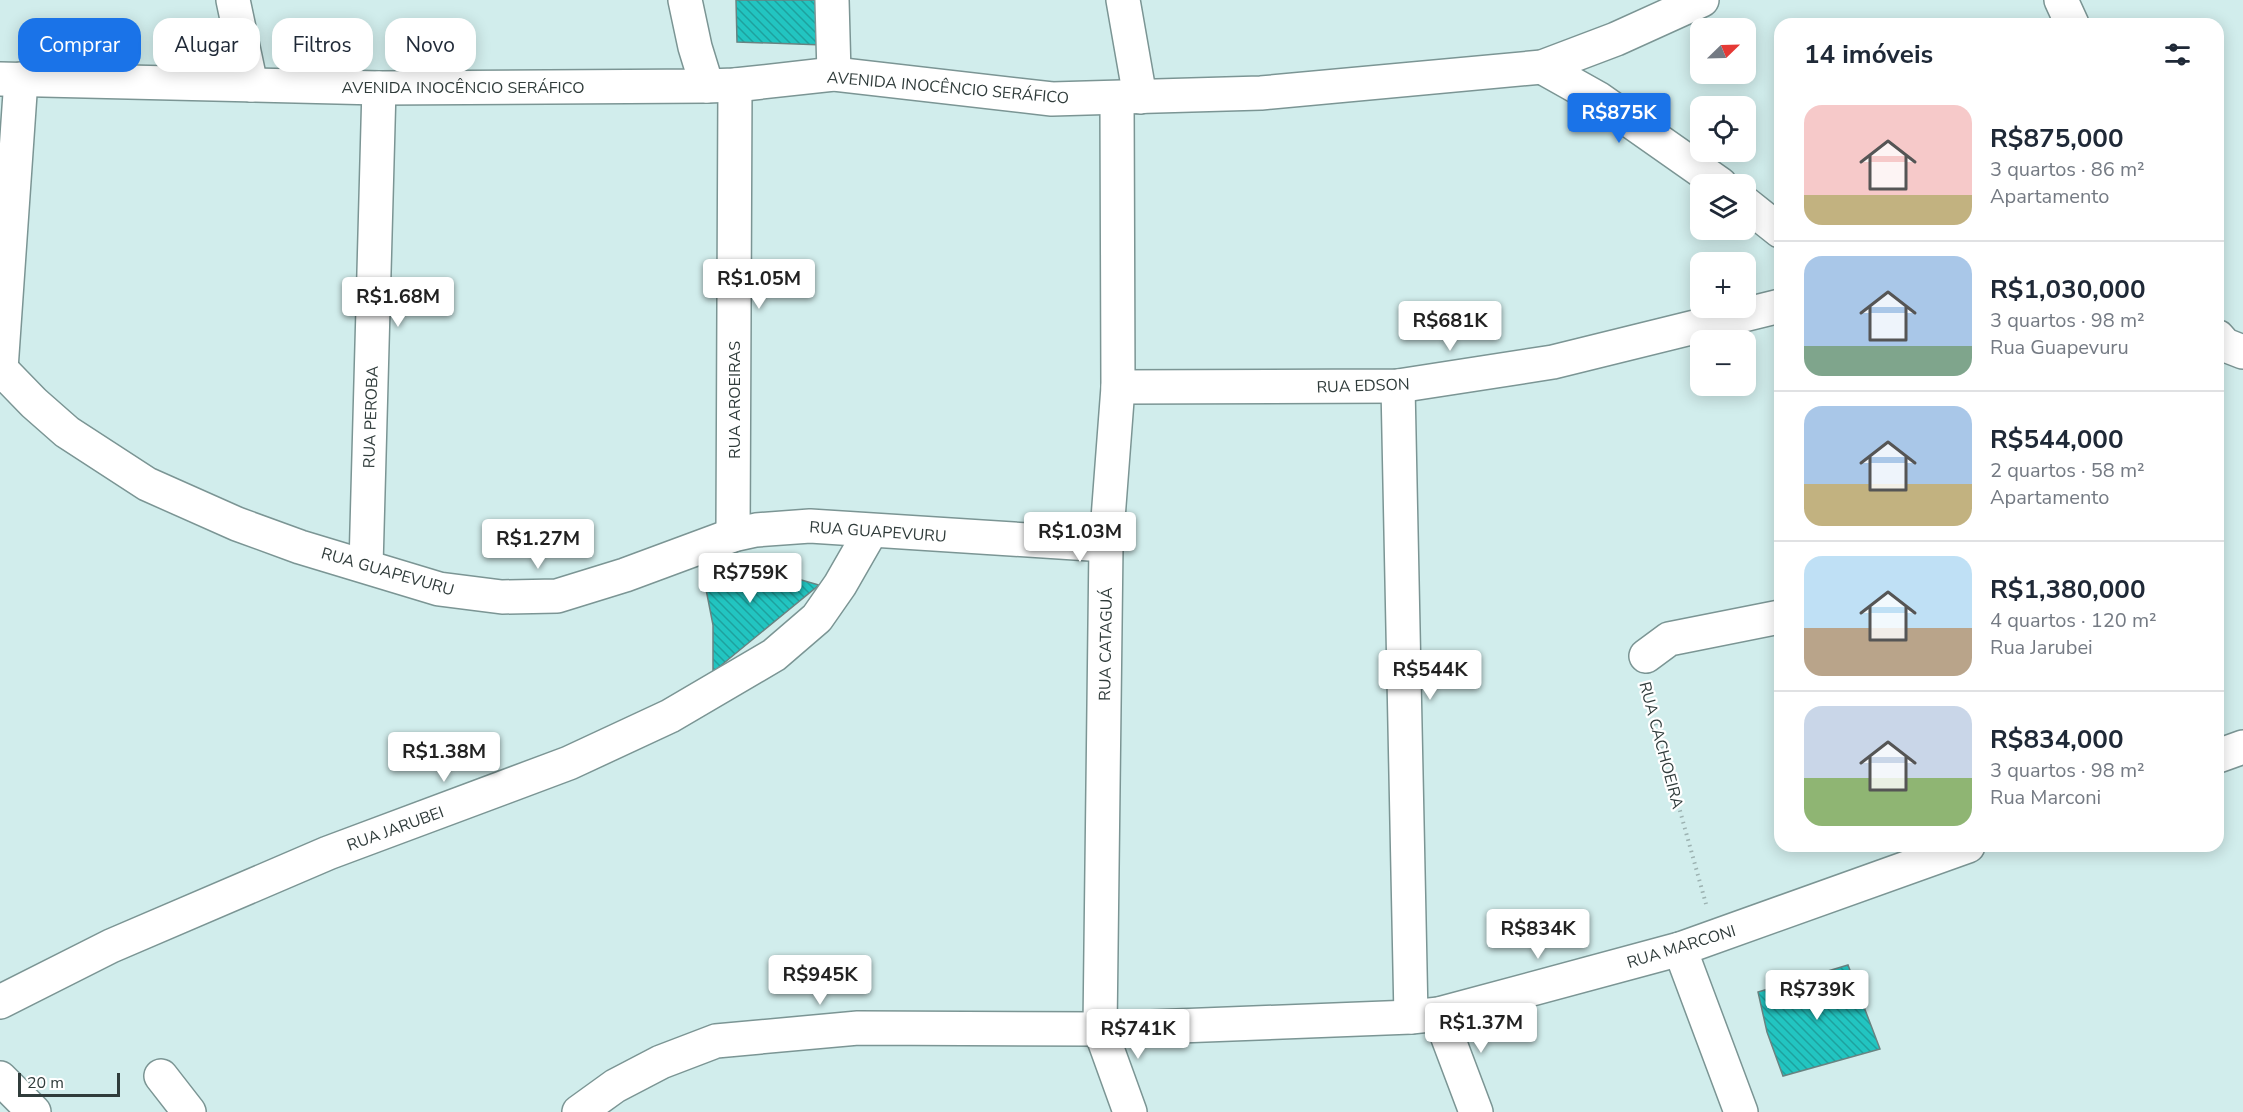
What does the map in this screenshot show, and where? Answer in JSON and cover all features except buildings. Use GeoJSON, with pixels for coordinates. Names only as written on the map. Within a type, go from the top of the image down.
{"type":"FeatureCollection","features":[{"type":"Feature","properties":{"kind":"street"},"geometry":{"type":"LineString","coordinates":[[233,0],[251,85]]}},
{"type":"Feature","properties":{"kind":"street","name":"RUA AROEIRAS"},"geometry":{"type":"LineString","coordinates":[[685,0],[694,47],[721,85],[733,535]]}},
{"type":"Feature","properties":{"kind":"street"},"geometry":{"type":"LineString","coordinates":[[832,0],[834,74]]}},
{"type":"Feature","properties":{"kind":"street","name":"RUA CATAGUÁ"},"geometry":{"type":"LineString","coordinates":[[1123,0],[1128,98],[1118,387],[1106,545],[1100,1029],[1130,1112]]}},
{"type":"Feature","properties":{"kind":"street","name":"AVENIDA INOCÊNCIO SERÁFICO"},"geometry":{"type":"LineString","coordinates":[[10,79],[379,88],[721,85],[834,74],[1052,99],[1261,93],[1542,67],[1616,39],[1702,0]]}},
{"type":"Feature","properties":{"kind":"street"},"geometry":{"type":"LineString","coordinates":[[2061,0],[2069,18]]}},
{"type":"Feature","properties":{"kind":"street"},"geometry":{"type":"LineString","coordinates":[[1542,67],[1599,99],[1706,174]]}},
{"type":"Feature","properties":{"kind":"street"},"geometry":{"type":"LineString","coordinates":[[1,369],[10,79]]}},
{"type":"Feature","properties":{"kind":"street","name":"RUA PEROBA"},"geometry":{"type":"LineString","coordinates":[[366,566],[379,88]]}},
{"type":"Feature","properties":{"kind":"street"},"geometry":{"type":"LineString","coordinates":[[1756,212],[1774,226]]}},
{"type":"Feature","properties":{"kind":"street","name":"RUA EDSON"},"geometry":{"type":"LineString","coordinates":[[1118,387],[1398,386],[1553,362],[1774,307]]}},
{"type":"Feature","properties":{"kind":"street"},"geometry":{"type":"LineString","coordinates":[[2224,344],[2243,352]]}},
{"type":"Feature","properties":{"kind":"street","name":"RUA GUAPEVURU"},"geometry":{"type":"LineString","coordinates":[[1,369],[34,403],[67,432],[147,484],[237,524],[300,547],[439,589],[502,597],[556,596],[625,575],[733,535],[756,530],[810,526],[1106,545]]}},
{"type":"Feature","properties":{"kind":"street"},"geometry":{"type":"LineString","coordinates":[[1398,386],[1425,1016],[1476,1112]]}},
{"type":"Feature","properties":{"kind":"street","name":"RUA JARUBEI"},"geometry":{"type":"LineString","coordinates":[[0,1002],[111,946],[328,853],[569,763],[670,716],[774,655],[817,618],[840,585],[871,531]]}},
{"type":"Feature","properties":{"kind":"street"},"geometry":{"type":"LineString","coordinates":[[1646,656],[1669,639],[1774,618]]}},
{"type":"Feature","properties":{"kind":"street"},"geometry":{"type":"LineString","coordinates":[[2224,754],[2243,747]]}},
{"type":"Feature","properties":{"kind":"street","name":"RUA MARCONI"},"geometry":{"type":"LineString","coordinates":[[579,1112],[624,1081],[661,1062],[716,1041],[858,1028],[1100,1029],[1425,1016],[1680,949],[1951,852]]}},
{"type":"Feature","properties":{"kind":"street"},"geometry":{"type":"LineString","coordinates":[[1680,949],[1741,1112]]}},
{"type":"Feature","properties":{"kind":"street"},"geometry":{"type":"LineString","coordinates":[[161,1076],[189,1112]]}},
{"type":"Feature","properties":{"kind":"street"},"geometry":{"type":"LineString","coordinates":[[0,1078],[34,1112]]}},
{"type":"Feature","properties":{"kind":"path","name":"RUA CACHOEIRA"},"geometry":{"type":"LineString","coordinates":[[1646,656],[1642,677],[1715,936]]}}]}
